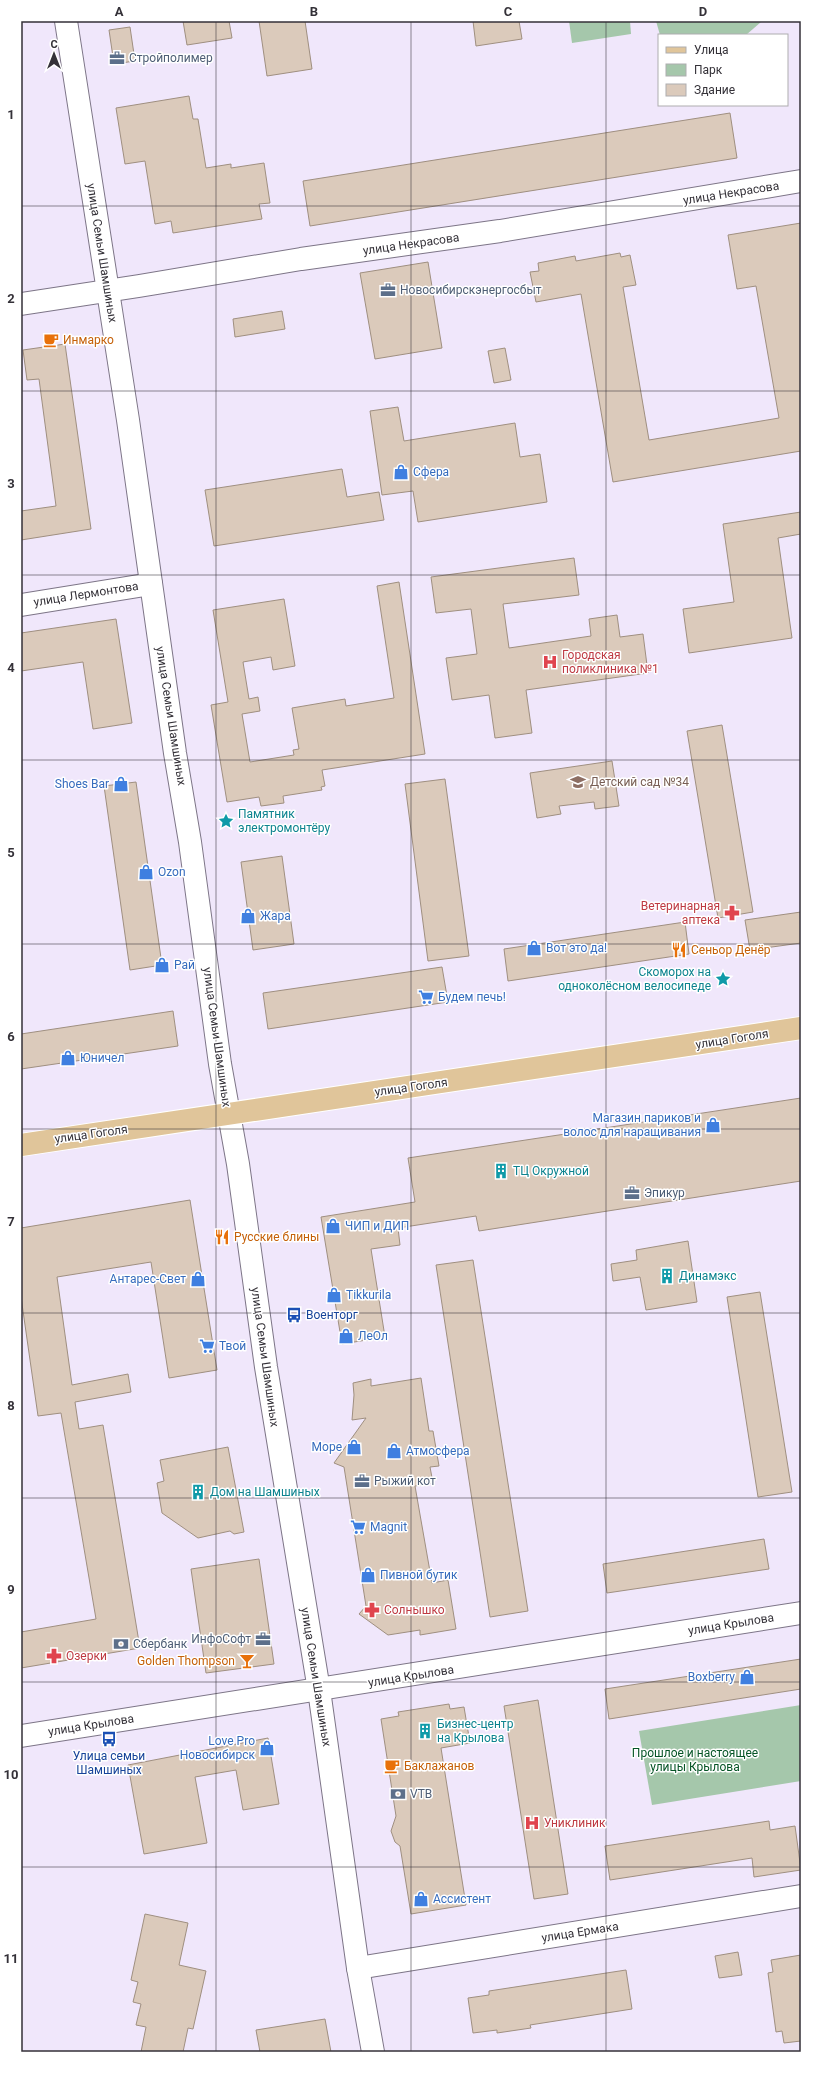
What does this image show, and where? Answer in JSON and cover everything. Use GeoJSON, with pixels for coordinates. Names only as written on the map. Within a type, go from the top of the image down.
{"type":"FeatureCollection","features":[{"type":"Feature","properties":{"kind":"main road","name":"улица Гоголя"},"geometry":{"type":"LineString","coordinates":[[21,1145],[801,1028]]}},
{"type":"Feature","properties":{"kind":"street","name":"улица Семьи Шамшиных"},"geometry":{"type":"LineString","coordinates":[[66,21],[175,753],[190,842],[228,1114],[238,1164],[269,1388],[319,1690],[358,1968],[373,2052]]}},
{"type":"Feature","properties":{"kind":"street","name":"улица Некрасова"},"geometry":{"type":"LineString","coordinates":[[21,304],[301,259],[500,231],[801,181]]}},
{"type":"Feature","properties":{"kind":"street","name":"улица Лермонтова"},"geometry":{"type":"LineString","coordinates":[[21,605],[151,584]]}},
{"type":"Feature","properties":{"kind":"street","name":"улица Крылова"},"geometry":{"type":"LineString","coordinates":[[21,1736],[801,1613]]}},
{"type":"Feature","properties":{"kind":"street","name":"улица Ермака"},"geometry":{"type":"LineString","coordinates":[[358,1968],[801,1896]]}},
{"type":"Feature","properties":{"kind":"green space"},"geometry":{"type":"Polygon","coordinates":[[[569,21],[630,21],[631,34],[572,43],[569,21]]]}},
{"type":"Feature","properties":{"kind":"green space"},"geometry":{"type":"Polygon","coordinates":[[[656,21],[761,22],[747,34],[660,34],[656,21]]]}},
{"type":"Feature","properties":{"kind":"green space","name":"Прошлое и настоящее улицы Крылова"},"geometry":{"type":"Polygon","coordinates":[[[801,1705],[801,1781],[652,1805],[639,1731],[801,1705]]]}},
{"type":"Feature","properties":{"kind":"building"},"geometry":{"type":"Polygon","coordinates":[[[183,21],[229,21],[232,38],[187,45],[183,21]]]}},
{"type":"Feature","properties":{"kind":"building"},"geometry":{"type":"Polygon","coordinates":[[[259,21],[305,21],[312,69],[267,76],[259,21]]]}},
{"type":"Feature","properties":{"kind":"building"},"geometry":{"type":"Polygon","coordinates":[[[473,21],[519,21],[522,39],[476,46],[473,21]]]}},
{"type":"Feature","properties":{"kind":"building"},"geometry":{"type":"Polygon","coordinates":[[[130,27],[135,61],[114,64],[109,30],[130,27]]]}},
{"type":"Feature","properties":{"kind":"building"},"geometry":{"type":"Polygon","coordinates":[[[189,96],[193,119],[198,119],[206,168],[231,164],[231,168],[264,163],[270,203],[259,204],[262,219],[173,233],[171,221],[155,224],[145,161],[125,164],[116,108],[189,96]]]}},
{"type":"Feature","properties":{"kind":"building"},"geometry":{"type":"Polygon","coordinates":[[[730,113],[737,158],[310,226],[303,181],[730,113]]]}},
{"type":"Feature","properties":{"kind":"building"},"geometry":{"type":"Polygon","coordinates":[[[801,223],[801,451],[613,482],[581,294],[536,302],[530,272],[539,271],[538,263],[575,256],[576,261],[620,253],[621,257],[630,255],[636,285],[623,287],[649,440],[779,418],[756,286],[737,289],[728,235],[801,223]]]}},
{"type":"Feature","properties":{"kind":"building"},"geometry":{"type":"Polygon","coordinates":[[[428,262],[442,348],[375,359],[360,273],[428,262]]]}},
{"type":"Feature","properties":{"kind":"building"},"geometry":{"type":"Polygon","coordinates":[[[282,311],[285,329],[235,337],[233,319],[282,311]]]}},
{"type":"Feature","properties":{"kind":"building"},"geometry":{"type":"Polygon","coordinates":[[[65,344],[91,529],[21,540],[21,511],[56,506],[39,379],[27,380],[23,350],[65,344]]]}},
{"type":"Feature","properties":{"kind":"building"},"geometry":{"type":"Polygon","coordinates":[[[505,348],[511,380],[494,383],[488,351],[505,348]]]}},
{"type":"Feature","properties":{"kind":"building"},"geometry":{"type":"Polygon","coordinates":[[[398,407],[404,441],[515,423],[520,457],[540,454],[547,502],[418,522],[413,491],[382,495],[370,411],[398,407]]]}},
{"type":"Feature","properties":{"kind":"building"},"geometry":{"type":"Polygon","coordinates":[[[342,469],[347,497],[379,492],[384,520],[214,546],[205,490],[342,469]]]}},
{"type":"Feature","properties":{"kind":"building"},"geometry":{"type":"Polygon","coordinates":[[[801,512],[801,534],[778,538],[792,638],[689,653],[683,609],[734,602],[723,524],[801,512]]]}},
{"type":"Feature","properties":{"kind":"building"},"geometry":{"type":"Polygon","coordinates":[[[574,558],[579,595],[503,604],[509,648],[591,636],[589,619],[617,615],[620,637],[643,634],[648,673],[526,690],[532,733],[495,738],[489,695],[452,700],[446,658],[477,654],[471,609],[436,613],[431,577],[574,558]]]}},
{"type":"Feature","properties":{"kind":"building"},"geometry":{"type":"Polygon","coordinates":[[[399,582],[425,754],[322,770],[325,786],[321,787],[322,790],[283,796],[284,803],[261,806],[259,797],[227,802],[211,705],[228,702],[213,610],[284,599],[295,666],[273,670],[271,657],[243,662],[249,699],[258,697],[260,711],[242,714],[250,762],[294,755],[293,750],[299,749],[292,708],[345,699],[346,706],[394,698],[377,586],[399,582]]]}},
{"type":"Feature","properties":{"kind":"building"},"geometry":{"type":"Polygon","coordinates":[[[116,619],[132,723],[93,729],[83,662],[21,671],[21,633],[116,619]]]}},
{"type":"Feature","properties":{"kind":"building"},"geometry":{"type":"Polygon","coordinates":[[[722,725],[753,912],[718,918],[687,731],[722,725]]]}},
{"type":"Feature","properties":{"kind":"building"},"geometry":{"type":"Polygon","coordinates":[[[612,761],[619,806],[595,809],[594,802],[559,806],[561,814],[537,818],[530,773],[612,761]]]}},
{"type":"Feature","properties":{"kind":"building"},"geometry":{"type":"Polygon","coordinates":[[[445,779],[469,956],[428,961],[405,784],[445,779]]]}},
{"type":"Feature","properties":{"kind":"building"},"geometry":{"type":"Polygon","coordinates":[[[136,782],[162,965],[130,970],[104,786],[136,782]]]}},
{"type":"Feature","properties":{"kind":"building"},"geometry":{"type":"Polygon","coordinates":[[[282,856],[294,944],[253,950],[241,862],[282,856]]]}},
{"type":"Feature","properties":{"kind":"building"},"geometry":{"type":"Polygon","coordinates":[[[801,912],[801,943],[750,950],[745,920],[801,912]]]}},
{"type":"Feature","properties":{"kind":"building"},"geometry":{"type":"Polygon","coordinates":[[[685,922],[689,954],[508,981],[504,949],[685,922]]]}},
{"type":"Feature","properties":{"kind":"building"},"geometry":{"type":"Polygon","coordinates":[[[442,967],[448,1002],[268,1029],[263,993],[442,967]]]}},
{"type":"Feature","properties":{"kind":"building"},"geometry":{"type":"Polygon","coordinates":[[[173,1011],[178,1046],[21,1069],[21,1034],[173,1011]]]}},
{"type":"Feature","properties":{"kind":"building"},"geometry":{"type":"Polygon","coordinates":[[[801,1098],[801,1181],[479,1231],[476,1216],[398,1228],[400,1245],[371,1249],[385,1337],[342,1344],[321,1217],[415,1202],[408,1158],[801,1098]]]}},
{"type":"Feature","properties":{"kind":"building"},"geometry":{"type":"Polygon","coordinates":[[[190,1200],[217,1370],[169,1378],[151,1262],[57,1277],[72,1385],[128,1374],[131,1392],[75,1402],[79,1429],[103,1425],[140,1648],[21,1668],[21,1632],[96,1619],[61,1413],[38,1416],[21,1297],[21,1228],[190,1200]]]}},
{"type":"Feature","properties":{"kind":"building","name":"Динамэкс"},"geometry":{"type":"Polygon","coordinates":[[[688,1241],[697,1302],[646,1310],[640,1277],[613,1281],[611,1264],[637,1260],[636,1250],[688,1241]]]}},
{"type":"Feature","properties":{"kind":"building"},"geometry":{"type":"Polygon","coordinates":[[[473,1260],[528,1611],[490,1617],[436,1265],[473,1260]]]}},
{"type":"Feature","properties":{"kind":"building"},"geometry":{"type":"Polygon","coordinates":[[[760,1292],[792,1492],[758,1497],[727,1297],[760,1292]]]}},
{"type":"Feature","properties":{"kind":"building"},"geometry":{"type":"Polygon","coordinates":[[[421,1378],[429,1431],[433,1431],[439,1466],[430,1467],[433,1483],[415,1486],[432,1583],[448,1580],[456,1629],[420,1635],[420,1630],[388,1635],[359,1614],[366,1606],[344,1467],[334,1463],[366,1418],[352,1420],[354,1395],[353,1383],[371,1379],[371,1386],[421,1378]]]}},
{"type":"Feature","properties":{"kind":"building","name":"Дом на Шамшиных"},"geometry":{"type":"Polygon","coordinates":[[[228,1447],[244,1532],[234,1534],[230,1531],[198,1538],[162,1513],[157,1483],[164,1481],[160,1460],[228,1447]]]}},
{"type":"Feature","properties":{"kind":"building"},"geometry":{"type":"Polygon","coordinates":[[[764,1539],[769,1569],[607,1593],[603,1564],[764,1539]]]}},
{"type":"Feature","properties":{"kind":"building"},"geometry":{"type":"Polygon","coordinates":[[[259,1559],[274,1664],[206,1673],[191,1569],[259,1559]]]}},
{"type":"Feature","properties":{"kind":"building"},"geometry":{"type":"Polygon","coordinates":[[[801,1659],[801,1689],[609,1719],[605,1689],[801,1659]]]}},
{"type":"Feature","properties":{"kind":"building"},"geometry":{"type":"Polygon","coordinates":[[[538,1700],[568,1894],[534,1899],[504,1706],[538,1700]]]}},
{"type":"Feature","properties":{"kind":"building"},"geometry":{"type":"Polygon","coordinates":[[[449,1704],[450,1709],[464,1707],[470,1743],[441,1748],[466,1905],[411,1914],[400,1846],[395,1842],[391,1831],[396,1816],[381,1719],[399,1716],[398,1712],[449,1704]]]}},
{"type":"Feature","properties":{"kind":"building"},"geometry":{"type":"Polygon","coordinates":[[[268,1738],[279,1804],[243,1810],[236,1770],[195,1777],[207,1843],[144,1854],[128,1765],[268,1738]]]}},
{"type":"Feature","properties":{"kind":"building"},"geometry":{"type":"Polygon","coordinates":[[[769,1821],[770,1830],[795,1826],[801,1870],[754,1877],[752,1858],[610,1880],[605,1846],[769,1821]]]}},
{"type":"Feature","properties":{"kind":"building"},"geometry":{"type":"Polygon","coordinates":[[[145,1914],[188,1923],[179,1965],[206,1971],[193,2029],[188,2028],[183,2052],[141,2052],[146,2027],[136,2025],[141,2004],[133,2002],[138,1982],[131,1980],[145,1914]]]}},
{"type":"Feature","properties":{"kind":"building"},"geometry":{"type":"Polygon","coordinates":[[[738,1952],[742,1975],[719,1978],[715,1956],[738,1952]]]}},
{"type":"Feature","properties":{"kind":"building"},"geometry":{"type":"Polygon","coordinates":[[[801,1955],[801,2041],[784,2043],[782,2031],[776,2032],[768,1973],[773,1972],[771,1960],[801,1955]]]}},
{"type":"Feature","properties":{"kind":"building"},"geometry":{"type":"Polygon","coordinates":[[[626,1970],[632,2009],[530,2025],[531,2028],[497,2033],[497,2030],[473,2033],[468,1998],[489,1995],[489,1991],[626,1970]]]}},
{"type":"Feature","properties":{"kind":"building"},"geometry":{"type":"Polygon","coordinates":[[[325,2019],[331,2052],[260,2052],[256,2030],[325,2019]]]}},
{"type":"Feature","properties":{"kind":"place","name":"Стройполимер"},"geometry":{"type":"Point","coordinates":[117,58]}},
{"type":"Feature","properties":{"kind":"place","name":"Новосибирскэнергосбыт"},"geometry":{"type":"Point","coordinates":[388,290]}},
{"type":"Feature","properties":{"kind":"place","name":"Инмарко"},"geometry":{"type":"Point","coordinates":[51,340]}},
{"type":"Feature","properties":{"kind":"place","name":"Сфера"},"geometry":{"type":"Point","coordinates":[401,472]}},
{"type":"Feature","properties":{"kind":"place","name":"Городская поликлиника №1"},"geometry":{"type":"Point","coordinates":[550,662]}},
{"type":"Feature","properties":{"kind":"place","name":"Детский сад №34"},"geometry":{"type":"Point","coordinates":[578,782]}},
{"type":"Feature","properties":{"kind":"place","name":"Shoes Bar"},"geometry":{"type":"Point","coordinates":[121,784]}},
{"type":"Feature","properties":{"kind":"place","name":"Памятник электромонтёру"},"geometry":{"type":"Point","coordinates":[226,821]}},
{"type":"Feature","properties":{"kind":"place","name":"Ozon"},"geometry":{"type":"Point","coordinates":[146,872]}},
{"type":"Feature","properties":{"kind":"place","name":"Ветеринарная аптека"},"geometry":{"type":"Point","coordinates":[732,913]}},
{"type":"Feature","properties":{"kind":"place","name":"Жара"},"geometry":{"type":"Point","coordinates":[248,916]}},
{"type":"Feature","properties":{"kind":"place","name":"Вот это да!"},"geometry":{"type":"Point","coordinates":[534,948]}},
{"type":"Feature","properties":{"kind":"place","name":"Сеньор Денёр"},"geometry":{"type":"Point","coordinates":[679,950]}},
{"type":"Feature","properties":{"kind":"place","name":"Рай"},"geometry":{"type":"Point","coordinates":[162,965]}},
{"type":"Feature","properties":{"kind":"place","name":"Скоморох на одноколёсном велосипеде"},"geometry":{"type":"Point","coordinates":[723,979]}},
{"type":"Feature","properties":{"kind":"place","name":"Будем печь!"},"geometry":{"type":"Point","coordinates":[426,997]}},
{"type":"Feature","properties":{"kind":"place","name":"Юничел"},"geometry":{"type":"Point","coordinates":[68,1058]}},
{"type":"Feature","properties":{"kind":"place","name":"Магазин париков и волос для наращивания"},"geometry":{"type":"Point","coordinates":[713,1125]}},
{"type":"Feature","properties":{"kind":"place","name":"ТЦ Окружной"},"geometry":{"type":"Point","coordinates":[501,1171]}},
{"type":"Feature","properties":{"kind":"place","name":"Эпикур"},"geometry":{"type":"Point","coordinates":[632,1193]}},
{"type":"Feature","properties":{"kind":"place","name":"ЧИП и ДИП"},"geometry":{"type":"Point","coordinates":[333,1226]}},
{"type":"Feature","properties":{"kind":"place","name":"Русские блины"},"geometry":{"type":"Point","coordinates":[222,1237]}},
{"type":"Feature","properties":{"kind":"place","name":"Динамэкс"},"geometry":{"type":"Point","coordinates":[667,1276]}},
{"type":"Feature","properties":{"kind":"place","name":"Антарес-Свет"},"geometry":{"type":"Point","coordinates":[198,1279]}},
{"type":"Feature","properties":{"kind":"place","name":"Tikkurila"},"geometry":{"type":"Point","coordinates":[334,1295]}},
{"type":"Feature","properties":{"kind":"place","name":"Военторг"},"geometry":{"type":"Point","coordinates":[294,1315]}},
{"type":"Feature","properties":{"kind":"place","name":"ЛеОл"},"geometry":{"type":"Point","coordinates":[346,1336]}},
{"type":"Feature","properties":{"kind":"place","name":"Твой"},"geometry":{"type":"Point","coordinates":[207,1346]}},
{"type":"Feature","properties":{"kind":"place","name":"Море"},"geometry":{"type":"Point","coordinates":[354,1447]}},
{"type":"Feature","properties":{"kind":"place","name":"Атмосфера"},"geometry":{"type":"Point","coordinates":[394,1451]}},
{"type":"Feature","properties":{"kind":"place","name":"Рыжий кот"},"geometry":{"type":"Point","coordinates":[362,1481]}},
{"type":"Feature","properties":{"kind":"place","name":"Дом на Шамшиных"},"geometry":{"type":"Point","coordinates":[198,1492]}},
{"type":"Feature","properties":{"kind":"place","name":"Magnit"},"geometry":{"type":"Point","coordinates":[358,1527]}},
{"type":"Feature","properties":{"kind":"place","name":"Пивной бутик"},"geometry":{"type":"Point","coordinates":[368,1575]}},
{"type":"Feature","properties":{"kind":"place","name":"Солнышко"},"geometry":{"type":"Point","coordinates":[372,1610]}},
{"type":"Feature","properties":{"kind":"place","name":"ИнфоСофт"},"geometry":{"type":"Point","coordinates":[263,1639]}},
{"type":"Feature","properties":{"kind":"place","name":"Сбербанк"},"geometry":{"type":"Point","coordinates":[121,1644]}},
{"type":"Feature","properties":{"kind":"place","name":"Озерки"},"geometry":{"type":"Point","coordinates":[54,1656]}},
{"type":"Feature","properties":{"kind":"place","name":"Golden Thompson"},"geometry":{"type":"Point","coordinates":[247,1661]}},
{"type":"Feature","properties":{"kind":"place","name":"Boxberry"},"geometry":{"type":"Point","coordinates":[747,1677]}},
{"type":"Feature","properties":{"kind":"place","name":"Бизнес-центр на Крылова"},"geometry":{"type":"Point","coordinates":[425,1731]}},
{"type":"Feature","properties":{"kind":"place","name":"Улица семьи Шамшиных"},"geometry":{"type":"Point","coordinates":[109,1739]}},
{"type":"Feature","properties":{"kind":"place","name":"Love Pro Новосибирск"},"geometry":{"type":"Point","coordinates":[267,1748]}},
{"type":"Feature","properties":{"kind":"place","name":"Баклажанов"},"geometry":{"type":"Point","coordinates":[392,1766]}},
{"type":"Feature","properties":{"kind":"place","name":"VTB"},"geometry":{"type":"Point","coordinates":[398,1794]}},
{"type":"Feature","properties":{"kind":"place","name":"Униклиник"},"geometry":{"type":"Point","coordinates":[532,1823]}},
{"type":"Feature","properties":{"kind":"place","name":"Ассистент"},"geometry":{"type":"Point","coordinates":[421,1899]}}]}
